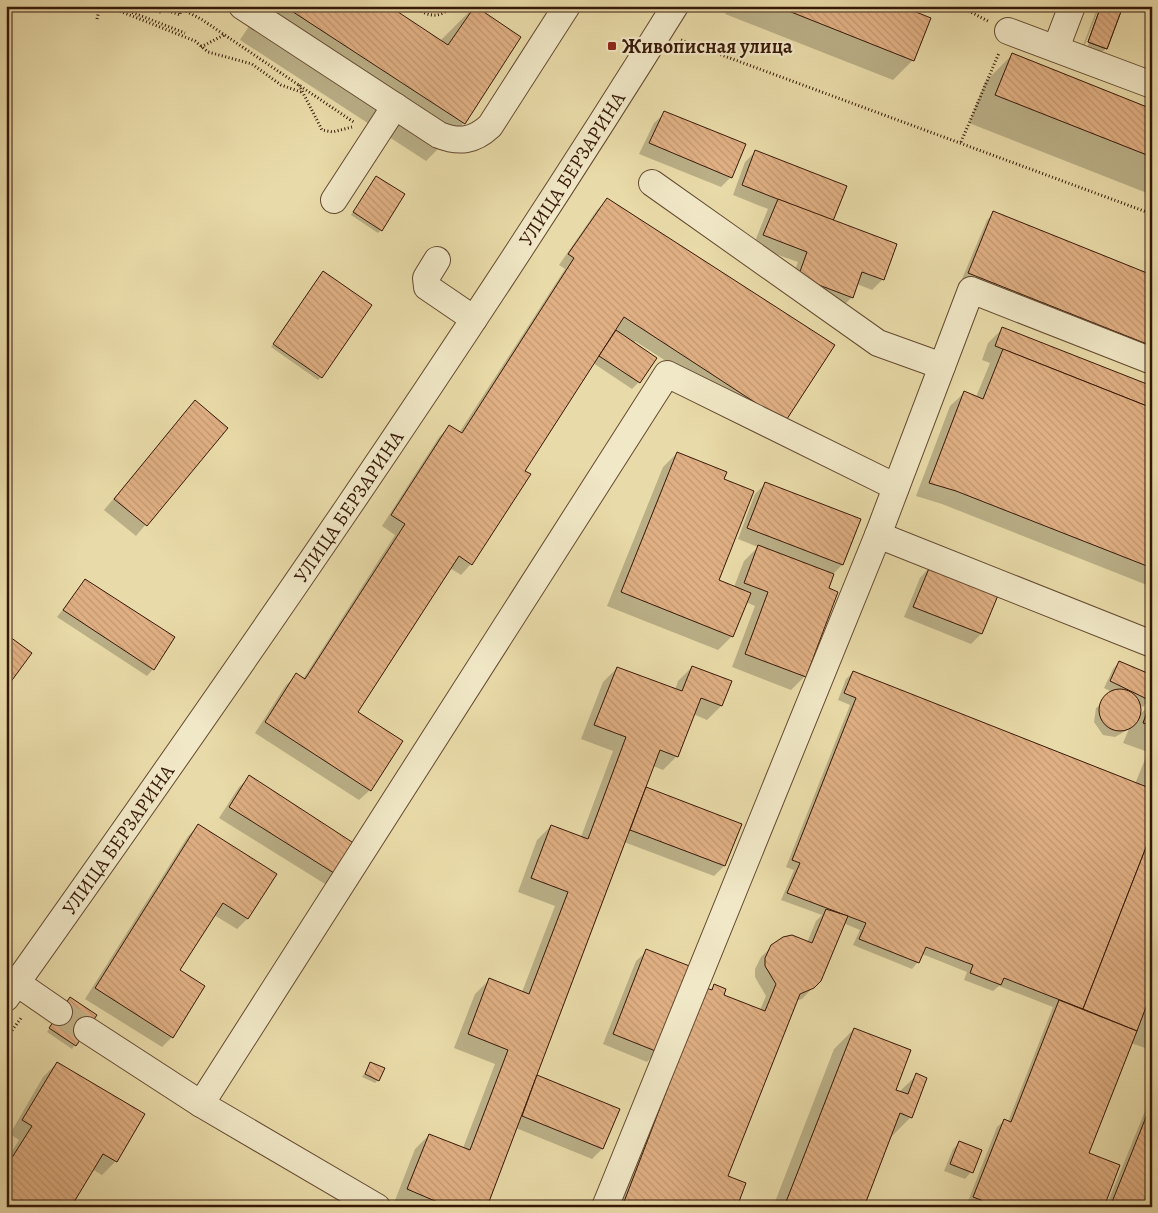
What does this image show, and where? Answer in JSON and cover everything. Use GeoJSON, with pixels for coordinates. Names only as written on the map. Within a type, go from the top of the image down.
{"type":"FeatureCollection","features":[{"type":"Feature","properties":{"kind":"street"},"geometry":{"type":"LineString","coordinates":[[242,6],[395,106],[450,140],[460,141],[476,137],[490,126],[568,6]]}},
{"type":"Feature","properties":{"kind":"street","name":"УЛИЦА БЕРЗАРИНА"},"geometry":{"type":"LineString","coordinates":[[12,991],[234,677],[474,319],[676,6]]}},
{"type":"Feature","properties":{"kind":"street"},"geometry":{"type":"LineString","coordinates":[[1056,48],[1072,6]]}},
{"type":"Feature","properties":{"kind":"street"},"geometry":{"type":"LineString","coordinates":[[1008,31],[1152,86]]}},
{"type":"Feature","properties":{"kind":"street"},"geometry":{"type":"LineString","coordinates":[[334,200],[395,106]]}},
{"type":"Feature","properties":{"kind":"street"},"geometry":{"type":"LineString","coordinates":[[652,183],[878,343],[942,366]]}},
{"type":"Feature","properties":{"kind":"street"},"geometry":{"type":"LineString","coordinates":[[436,260],[426,278],[427,287],[474,319]]}},
{"type":"Feature","properties":{"kind":"street"},"geometry":{"type":"LineString","coordinates":[[605,1207],[878,535],[971,290],[1152,361]]}},
{"type":"Feature","properties":{"kind":"street"},"geometry":{"type":"LineString","coordinates":[[201,1104],[667,374],[896,487]]}},
{"type":"Feature","properties":{"kind":"street"},"geometry":{"type":"LineString","coordinates":[[878,535],[1152,644]]}},
{"type":"Feature","properties":{"kind":"street"},"geometry":{"type":"LineString","coordinates":[[12,991],[59,1012]]}},
{"type":"Feature","properties":{"kind":"street"},"geometry":{"type":"LineString","coordinates":[[87,1030],[201,1104],[367,1204]]}},
{"type":"Feature","properties":{"kind":"path"},"geometry":{"type":"LineString","coordinates":[[97,19],[100,6]]}},
{"type":"Feature","properties":{"kind":"path"},"geometry":{"type":"LineString","coordinates":[[107,6],[195,41],[208,52],[252,64],[280,85],[302,92]]}},
{"type":"Feature","properties":{"kind":"path"},"geometry":{"type":"LineString","coordinates":[[116,6],[185,33]]}},
{"type":"Feature","properties":{"kind":"path"},"geometry":{"type":"LineString","coordinates":[[154,6],[180,15],[180,7],[201,19],[357,124],[339,131],[324,131],[320,128],[299,85]]}},
{"type":"Feature","properties":{"kind":"path"},"geometry":{"type":"LineString","coordinates":[[154,6],[154,10],[163,13]]}},
{"type":"Feature","properties":{"kind":"path"},"geometry":{"type":"LineString","coordinates":[[412,6],[431,16],[444,13],[451,6]]}},
{"type":"Feature","properties":{"kind":"path"},"geometry":{"type":"LineString","coordinates":[[959,6],[1008,31],[962,142]]}},
{"type":"Feature","properties":{"kind":"path"},"geometry":{"type":"LineString","coordinates":[[201,47],[224,35]]}},
{"type":"Feature","properties":{"kind":"path"},"geometry":{"type":"LineString","coordinates":[[682,40],[962,142],[1152,214]]}},
{"type":"Feature","properties":{"kind":"building"},"geometry":{"type":"Polygon","coordinates":[[[284,6],[389,6],[448,45],[475,6],[521,37],[465,124],[284,6]]]}},
{"type":"Feature","properties":{"kind":"building"},"geometry":{"type":"Polygon","coordinates":[[[776,6],[901,6],[931,18],[914,61],[776,6]]]}},
{"type":"Feature","properties":{"kind":"building"},"geometry":{"type":"Polygon","coordinates":[[[1101,6],[1123,6],[1107,49],[1088,42],[1101,6]]]}},
{"type":"Feature","properties":{"kind":"building"},"geometry":{"type":"Polygon","coordinates":[[[1101,6],[1123,6],[1107,49],[1088,42],[1101,6]]]}},
{"type":"Feature","properties":{"kind":"building"},"geometry":{"type":"Polygon","coordinates":[[[1012,53],[1152,109],[1152,157],[995,95],[1012,53]]]}},
{"type":"Feature","properties":{"kind":"building"},"geometry":{"type":"Polygon","coordinates":[[[664,111],[746,144],[732,178],[649,143],[664,111]]]}},
{"type":"Feature","properties":{"kind":"building"},"geometry":{"type":"Polygon","coordinates":[[[755,150],[847,186],[833,221],[742,185],[755,150]]]}},
{"type":"Feature","properties":{"kind":"building"},"geometry":{"type":"Polygon","coordinates":[[[376,176],[405,194],[382,231],[353,212],[376,176]]]}},
{"type":"Feature","properties":{"kind":"building"},"geometry":{"type":"Polygon","coordinates":[[[607,198],[835,345],[785,422],[624,317],[525,471],[531,474],[472,565],[459,556],[358,712],[403,741],[371,791],[265,722],[296,673],[305,679],[405,524],[391,515],[449,425],[462,433],[574,258],[568,254],[607,198]]]}},
{"type":"Feature","properties":{"kind":"building"},"geometry":{"type":"Polygon","coordinates":[[[778,199],[897,244],[884,280],[862,272],[853,298],[798,277],[807,252],[763,235],[778,199]]]}},
{"type":"Feature","properties":{"kind":"building"},"geometry":{"type":"Polygon","coordinates":[[[993,211],[1152,275],[1152,346],[968,273],[993,211]]]}},
{"type":"Feature","properties":{"kind":"building"},"geometry":{"type":"Polygon","coordinates":[[[323,271],[372,305],[322,378],[273,344],[323,271]]]}},
{"type":"Feature","properties":{"kind":"building"},"geometry":{"type":"Polygon","coordinates":[[[1002,327],[1152,386],[1152,408],[995,346],[1002,327]]]}},
{"type":"Feature","properties":{"kind":"building"},"geometry":{"type":"Polygon","coordinates":[[[616,330],[657,358],[640,383],[599,356],[616,330]]]}},
{"type":"Feature","properties":{"kind":"building"},"geometry":{"type":"Polygon","coordinates":[[[1003,349],[1152,408],[1152,568],[956,491],[929,483],[964,391],[983,399],[1003,349]]]}},
{"type":"Feature","properties":{"kind":"building"},"geometry":{"type":"Polygon","coordinates":[[[195,400],[228,428],[147,526],[114,499],[195,400]]]}},
{"type":"Feature","properties":{"kind":"building"},"geometry":{"type":"Polygon","coordinates":[[[677,452],[727,472],[724,479],[754,491],[719,580],[751,593],[733,637],[621,592],[677,452]]]}},
{"type":"Feature","properties":{"kind":"building"},"geometry":{"type":"Polygon","coordinates":[[[765,482],[861,519],[843,565],[747,528],[765,482]]]}},
{"type":"Feature","properties":{"kind":"building"},"geometry":{"type":"Polygon","coordinates":[[[758,545],[834,574],[829,588],[838,592],[806,677],[745,654],[768,592],[744,583],[758,545]]]}},
{"type":"Feature","properties":{"kind":"building"},"geometry":{"type":"Polygon","coordinates":[[[930,566],[999,593],[982,634],[913,607],[930,566]]]}},
{"type":"Feature","properties":{"kind":"building"},"geometry":{"type":"Polygon","coordinates":[[[85,579],[175,637],[154,670],[63,610],[85,579]]]}},
{"type":"Feature","properties":{"kind":"building"},"geometry":{"type":"Polygon","coordinates":[[[6,634],[32,653],[7,687],[6,686],[6,634]]]}},
{"type":"Feature","properties":{"kind":"building"},"geometry":{"type":"Polygon","coordinates":[[[1119,661],[1152,675],[1151,701],[1110,681],[1119,661]]]}},
{"type":"Feature","properties":{"kind":"building"},"geometry":{"type":"Polygon","coordinates":[[[692,666],[732,681],[722,706],[701,698],[678,757],[660,750],[487,1207],[449,1207],[407,1189],[429,1134],[470,1150],[508,1050],[468,1034],[489,978],[529,994],[568,892],[531,878],[551,825],[588,839],[626,737],[594,725],[617,667],[682,691],[692,666]]]}},
{"type":"Feature","properties":{"kind":"building"},"geometry":{"type":"Polygon","coordinates":[[[853,671],[1152,789],[1152,832],[1083,1009],[1004,978],[1001,985],[970,973],[973,965],[926,947],[919,963],[859,939],[866,923],[787,893],[800,863],[792,860],[856,698],[844,693],[853,671]]]}},
{"type":"Feature","properties":{"kind":"building"},"geometry":{"type":"Polygon","coordinates":[[[1120,689],[1135,695],[1141,710],[1135,725],[1120,731],[1105,725],[1099,710],[1105,695],[1120,689]]]}},
{"type":"Feature","properties":{"kind":"building"},"geometry":{"type":"Polygon","coordinates":[[[1152,701],[1152,726],[1143,723],[1152,701]]]}},
{"type":"Feature","properties":{"kind":"building"},"geometry":{"type":"Polygon","coordinates":[[[249,775],[355,844],[337,875],[229,807],[249,775]]]}},
{"type":"Feature","properties":{"kind":"building"},"geometry":{"type":"Polygon","coordinates":[[[646,787],[742,824],[725,866],[630,830],[646,787]]]}},
{"type":"Feature","properties":{"kind":"building"},"geometry":{"type":"Polygon","coordinates":[[[198,824],[277,874],[248,919],[223,903],[180,970],[205,986],[173,1038],[95,988],[198,824]]]}},
{"type":"Feature","properties":{"kind":"building"},"geometry":{"type":"Polygon","coordinates":[[[1152,832],[1152,1010],[1146,1007],[1137,1031],[1083,1009],[1152,832]]]}},
{"type":"Feature","properties":{"kind":"building"},"geometry":{"type":"Polygon","coordinates":[[[826,909],[848,916],[821,981],[814,988],[800,994],[728,1176],[746,1183],[737,1207],[622,1207],[706,988],[712,990],[714,984],[726,989],[724,995],[765,1011],[776,984],[765,966],[765,958],[771,945],[783,937],[792,935],[812,943],[826,909]]]}},
{"type":"Feature","properties":{"kind":"building"},"geometry":{"type":"Polygon","coordinates":[[[646,949],[692,967],[658,1052],[613,1034],[646,949]]]}},
{"type":"Feature","properties":{"kind":"building"},"geometry":{"type":"Polygon","coordinates":[[[70,997],[97,1015],[76,1046],[49,1028],[70,997]]]}},
{"type":"Feature","properties":{"kind":"building"},"geometry":{"type":"Polygon","coordinates":[[[1059,1000],[1137,1031],[1089,1153],[1120,1165],[1104,1207],[979,1207],[981,1200],[973,1197],[1004,1119],[1011,1122],[1059,1000]]]}},
{"type":"Feature","properties":{"kind":"building"},"geometry":{"type":"Polygon","coordinates":[[[854,1028],[911,1050],[896,1090],[908,1094],[916,1073],[927,1078],[912,1118],[900,1113],[864,1207],[784,1207],[854,1028]]]}},
{"type":"Feature","properties":{"kind":"building"},"geometry":{"type":"Polygon","coordinates":[[[57,1062],[145,1114],[117,1162],[103,1154],[71,1207],[6,1207],[6,1167],[32,1126],[22,1120],[57,1062]]]}},
{"type":"Feature","properties":{"kind":"building"},"geometry":{"type":"Polygon","coordinates":[[[370,1062],[385,1068],[379,1081],[365,1074],[370,1062]]]}},
{"type":"Feature","properties":{"kind":"building"},"geometry":{"type":"Polygon","coordinates":[[[537,1075],[620,1109],[603,1149],[522,1116],[537,1075]]]}},
{"type":"Feature","properties":{"kind":"building"},"geometry":{"type":"Polygon","coordinates":[[[1152,1102],[1152,1207],[1110,1207],[1152,1102]]]}},
{"type":"Feature","properties":{"kind":"building"},"geometry":{"type":"Polygon","coordinates":[[[959,1141],[982,1150],[973,1173],[950,1164],[959,1141]]]}},
{"type":"Feature","properties":{"kind":"tunnel"},"geometry":{"type":"LineString","coordinates":[[59,1012],[87,1030]]}},
{"type":"Feature","properties":{"kind":"place","name":"Живописная улица"},"geometry":{"type":"Point","coordinates":[612,46]}}]}
